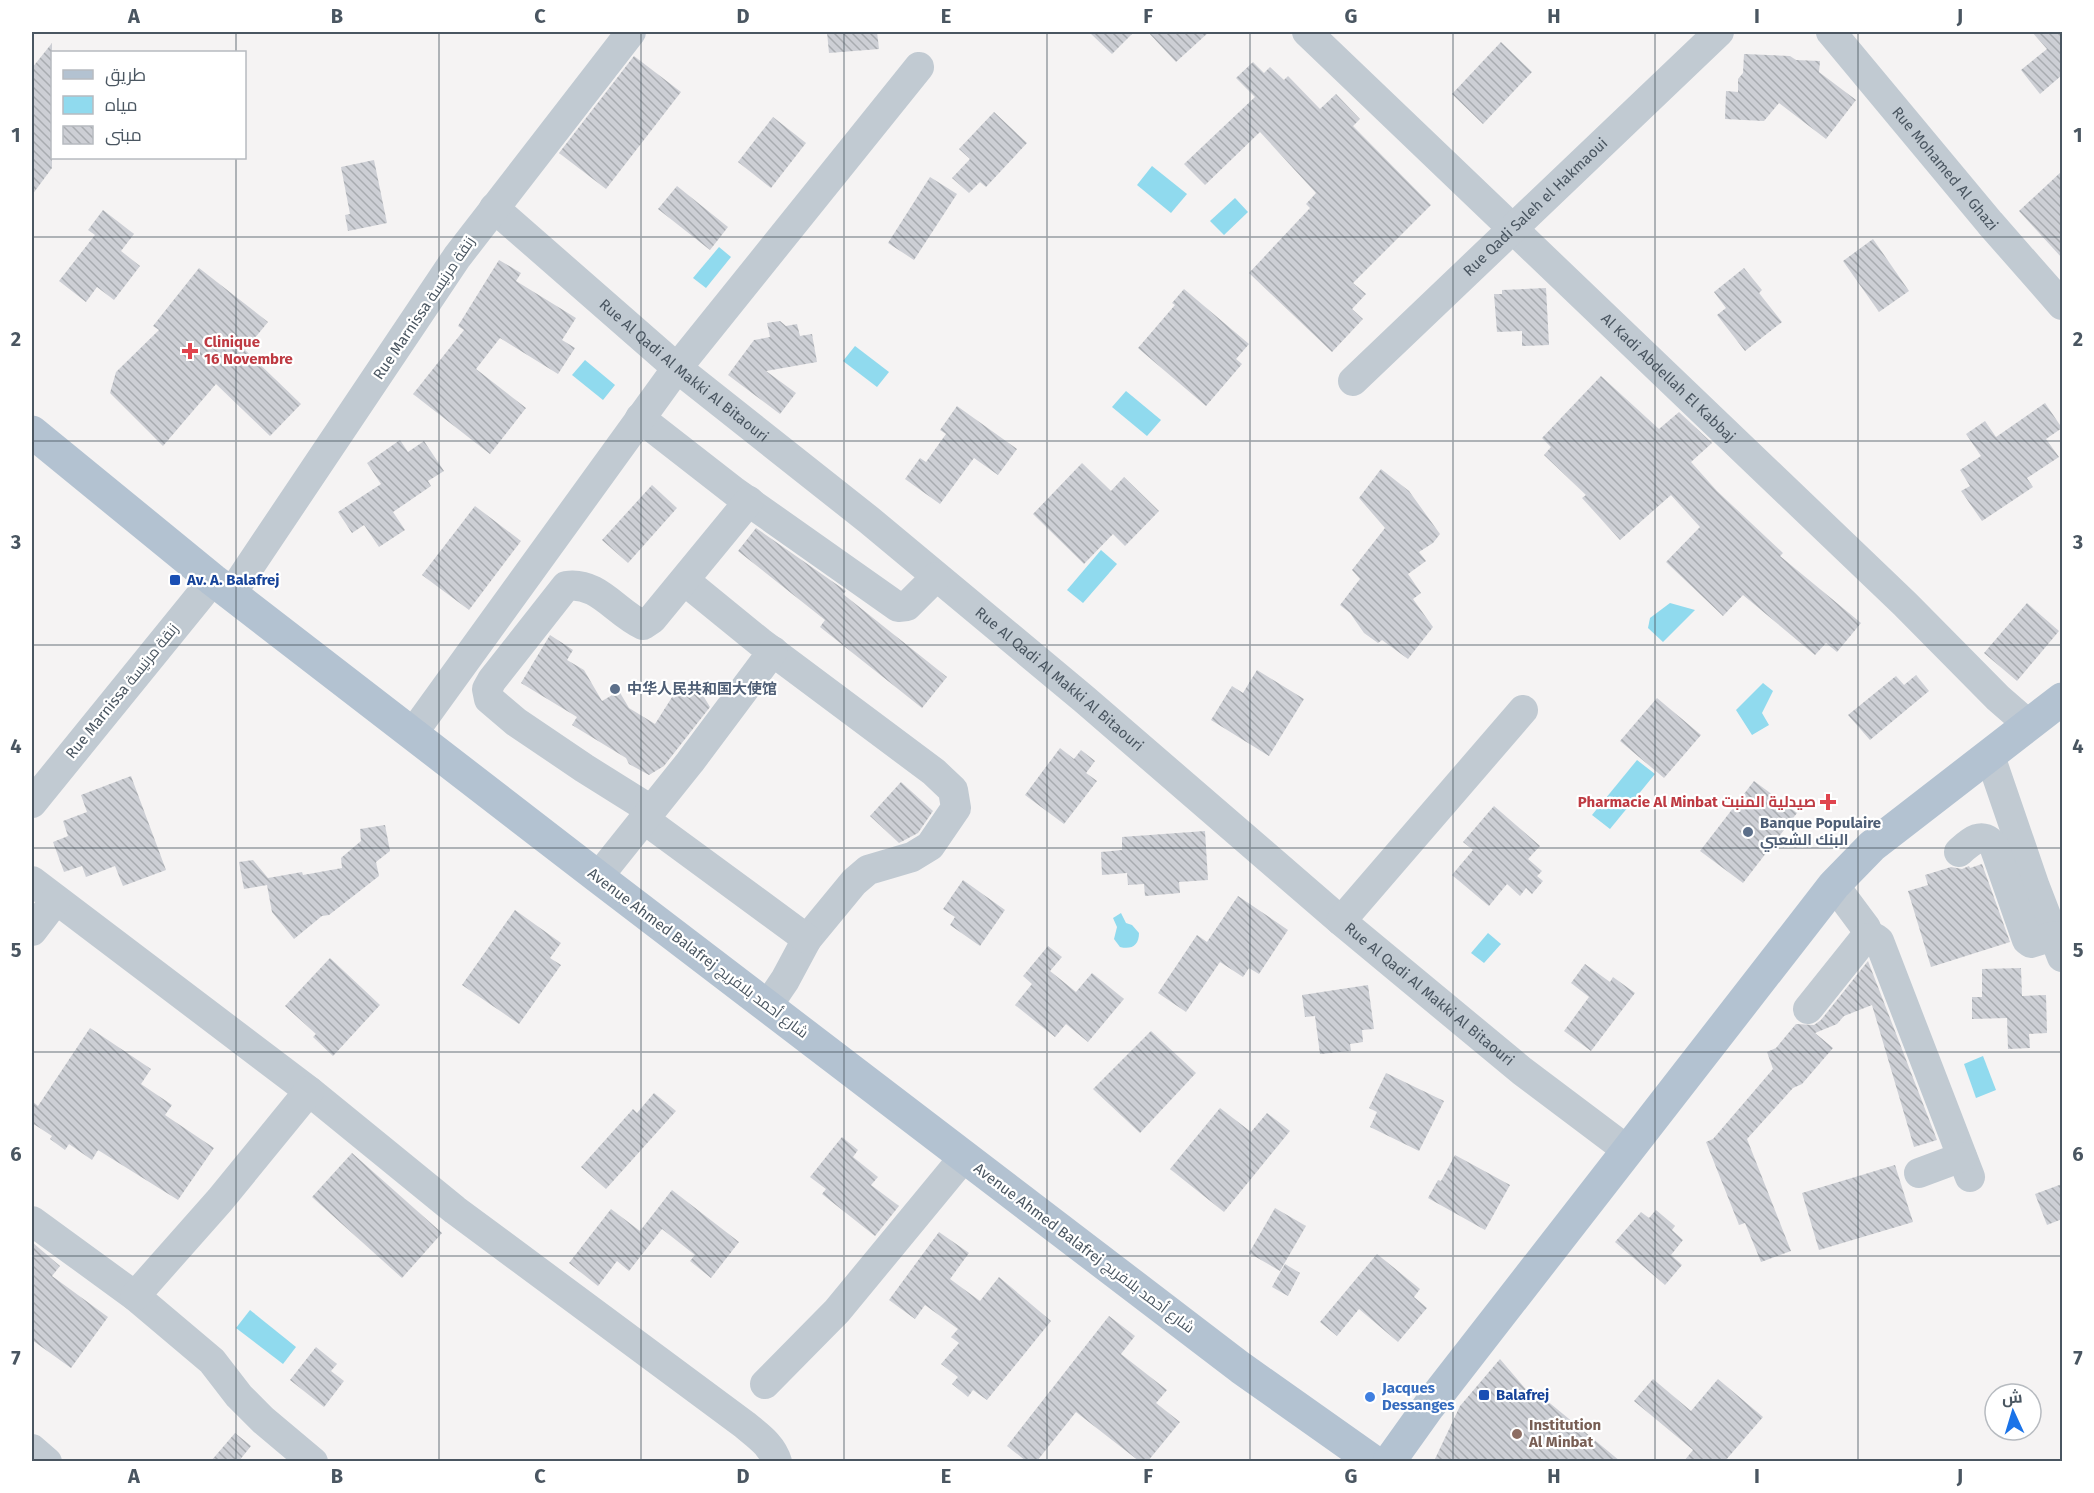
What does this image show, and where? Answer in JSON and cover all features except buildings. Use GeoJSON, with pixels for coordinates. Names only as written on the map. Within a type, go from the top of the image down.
{"type":"FeatureCollection","features":[{"type":"Feature","properties":{"kind":"main road","name":"Avenue Ahmed Balafrej شارع أحمد بلافريج"},"geometry":{"type":"LineString","coordinates":[[32,432],[222,587],[598,877],[1241,1368],[1374,1461]]}},
{"type":"Feature","properties":{"kind":"main road"},"geometry":{"type":"LineString","coordinates":[[1389,1461],[1429,1406],[1834,885],[1872,846],[2062,699]]}},
{"type":"Feature","properties":{"kind":"street","name":"Rue Marnissa زنقة مرنيسة"},"geometry":{"type":"LineString","coordinates":[[32,802],[222,587],[354,413],[422,308],[494,208],[631,32]]}},
{"type":"Feature","properties":{"kind":"street","name":"Al Kadi Abdellah El Kabbaj"},"geometry":{"type":"LineString","coordinates":[[1307,32],[1905,604],[1998,698],[2029,725]]}},
{"type":"Feature","properties":{"kind":"street","name":"Rue Qadi Saleh el Hakmaoui"},"geometry":{"type":"LineString","coordinates":[[1353,381],[1719,32]]}},
{"type":"Feature","properties":{"kind":"street","name":"Rue Mohamed Al Ghazi"},"geometry":{"type":"LineString","coordinates":[[1831,32],[1990,223],[2062,305]]}},
{"type":"Feature","properties":{"kind":"street"},"geometry":{"type":"LineString","coordinates":[[413,733],[677,368],[919,67]]}},
{"type":"Feature","properties":{"kind":"street","name":"Rue Al Qadi Al Makki Al Bitaouri"},"geometry":{"type":"LineString","coordinates":[[494,208],[677,368],[869,520],[1189,788],[1341,921],[1522,1071],[1627,1150]]}},
{"type":"Feature","properties":{"kind":"street"},"geometry":{"type":"LineString","coordinates":[[640,418],[749,501],[898,607],[907,606],[936,577]]}},
{"type":"Feature","properties":{"kind":"street"},"geometry":{"type":"LineString","coordinates":[[749,501],[652,620],[643,625],[629,619],[592,588],[577,584],[566,586],[487,689],[489,699],[516,722],[648,815],[807,939]]}},
{"type":"Feature","properties":{"kind":"street"},"geometry":{"type":"LineString","coordinates":[[685,581],[772,651],[933,772],[953,790],[956,808],[930,846],[912,857],[868,870],[854,882],[807,939],[785,980],[768,1005]]}},
{"type":"Feature","properties":{"kind":"street"},"geometry":{"type":"LineString","coordinates":[[598,877],[690,762],[772,651]]}},
{"type":"Feature","properties":{"kind":"street"},"geometry":{"type":"LineString","coordinates":[[1341,921],[1523,710]]}},
{"type":"Feature","properties":{"kind":"street"},"geometry":{"type":"LineString","coordinates":[[1959,852],[1976,838],[1982,837],[1991,841],[2027,940],[2031,943],[2058,946],[1990,756]]}},
{"type":"Feature","properties":{"kind":"street"},"geometry":{"type":"LineString","coordinates":[[32,881],[55,901],[189,998],[455,1210],[745,1425],[770,1446],[777,1461]]}},
{"type":"Feature","properties":{"kind":"street"},"geometry":{"type":"LineString","coordinates":[[1834,885],[1866,928],[1870,938]]}},
{"type":"Feature","properties":{"kind":"street"},"geometry":{"type":"LineString","coordinates":[[32,930],[55,901]]}},
{"type":"Feature","properties":{"kind":"street"},"geometry":{"type":"LineString","coordinates":[[1808,1009],[1860,944],[1870,938],[1880,941],[1966,1167],[1919,1173]]}},
{"type":"Feature","properties":{"kind":"street"},"geometry":{"type":"LineString","coordinates":[[135,1296],[220,1200],[309,1092]]}},
{"type":"Feature","properties":{"kind":"street"},"geometry":{"type":"LineString","coordinates":[[765,1384],[837,1311],[964,1157]]}},
{"type":"Feature","properties":{"kind":"street"},"geometry":{"type":"LineString","coordinates":[[32,1221],[135,1296],[212,1361],[239,1396],[255,1412],[313,1461]]}},
{"type":"Feature","properties":{"kind":"street"},"geometry":{"type":"LineString","coordinates":[[32,1449],[47,1461]]}},
{"type":"Feature","properties":{"kind":"water"},"geometry":{"type":"Polygon","coordinates":[[[1152,166],[1187,194],[1171,213],[1137,185],[1152,166]]]}},
{"type":"Feature","properties":{"kind":"water"},"geometry":{"type":"Polygon","coordinates":[[[1235,198],[1248,212],[1224,235],[1210,221],[1235,198]]]}},
{"type":"Feature","properties":{"kind":"water"},"geometry":{"type":"Polygon","coordinates":[[[719,247],[731,257],[706,288],[693,278],[719,247]]]}},
{"type":"Feature","properties":{"kind":"water"},"geometry":{"type":"Polygon","coordinates":[[[855,346],[889,372],[877,387],[843,361],[855,346]]]}},
{"type":"Feature","properties":{"kind":"water"},"geometry":{"type":"Polygon","coordinates":[[[585,360],[615,385],[603,400],[572,375],[585,360]]]}},
{"type":"Feature","properties":{"kind":"water"},"geometry":{"type":"Polygon","coordinates":[[[1126,391],[1161,420],[1147,436],[1112,407],[1126,391]]]}},
{"type":"Feature","properties":{"kind":"water"},"geometry":{"type":"Polygon","coordinates":[[[1101,550],[1117,564],[1083,603],[1067,590],[1101,550]]]}},
{"type":"Feature","properties":{"kind":"water"},"geometry":{"type":"Polygon","coordinates":[[[1670,603],[1695,610],[1663,642],[1648,628],[1650,618],[1670,603]]]}},
{"type":"Feature","properties":{"kind":"water"},"geometry":{"type":"Polygon","coordinates":[[[1763,683],[1773,691],[1762,713],[1769,725],[1752,735],[1736,710],[1763,683]]]}},
{"type":"Feature","properties":{"kind":"water"},"geometry":{"type":"Polygon","coordinates":[[[1637,760],[1655,774],[1610,829],[1592,815],[1637,760]]]}},
{"type":"Feature","properties":{"kind":"water"},"geometry":{"type":"Polygon","coordinates":[[[1121,913],[1126,923],[1132,925],[1139,933],[1138,941],[1131,947],[1120,947],[1114,939],[1117,927],[1113,918],[1121,913]]]}},
{"type":"Feature","properties":{"kind":"water"},"geometry":{"type":"Polygon","coordinates":[[[1488,933],[1501,944],[1484,963],[1471,953],[1488,933]]]}},
{"type":"Feature","properties":{"kind":"water"},"geometry":{"type":"Polygon","coordinates":[[[1983,1056],[1996,1090],[1976,1098],[1964,1064],[1983,1056]]]}},
{"type":"Feature","properties":{"kind":"water"},"geometry":{"type":"Polygon","coordinates":[[[250,1310],[296,1347],[283,1364],[236,1328],[250,1310]]]}},
{"type":"Feature","properties":{"kind":"place","name":"Clinique 16 Novembre"},"geometry":{"type":"Point","coordinates":[190,351]}},
{"type":"Feature","properties":{"kind":"place","name":"Av. A. Balafrej"},"geometry":{"type":"Point","coordinates":[175,580]}},
{"type":"Feature","properties":{"kind":"place","name":"中华人民共和国大使馆"},"geometry":{"type":"Point","coordinates":[615,689]}},
{"type":"Feature","properties":{"kind":"place","name":"Pharmacie Al Minbat صيدلية المنبت"},"geometry":{"type":"Point","coordinates":[1828,802]}},
{"type":"Feature","properties":{"kind":"place","name":"Banque Populaire البنك الشعبي"},"geometry":{"type":"Point","coordinates":[1748,832]}},
{"type":"Feature","properties":{"kind":"place","name":"Balafrej"},"geometry":{"type":"Point","coordinates":[1484,1395]}},
{"type":"Feature","properties":{"kind":"place","name":"Jacques Dessanges"},"geometry":{"type":"Point","coordinates":[1370,1397]}},
{"type":"Feature","properties":{"kind":"place","name":"Institution Al Minbat"},"geometry":{"type":"Point","coordinates":[1517,1434]}}]}
